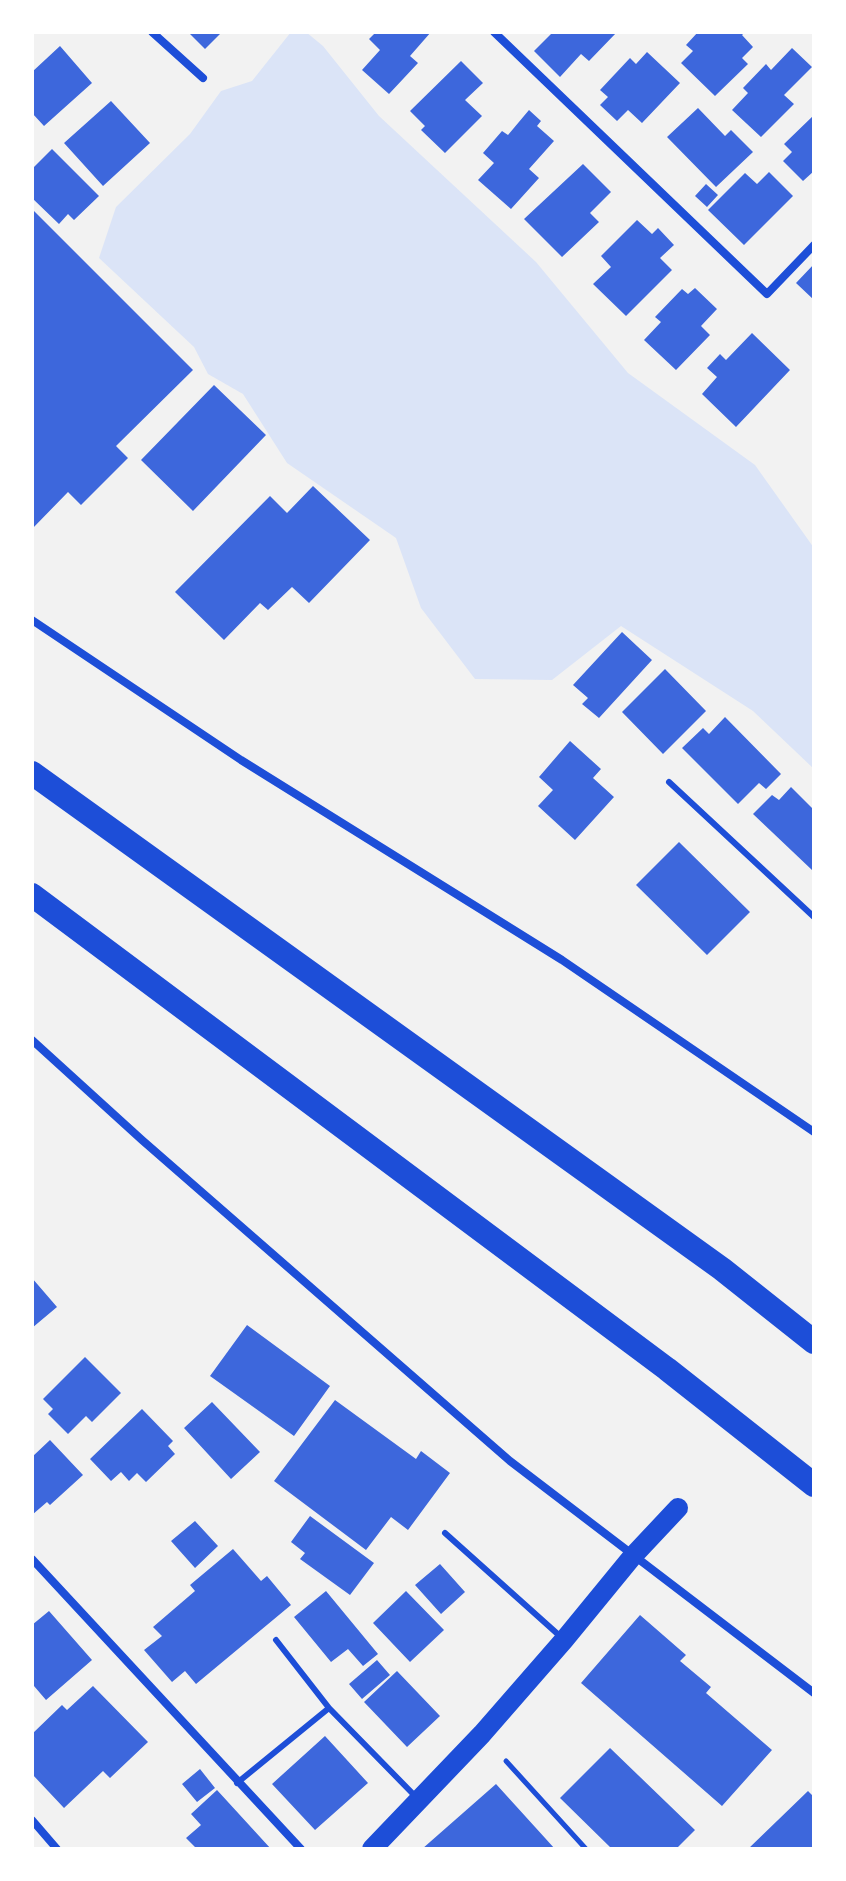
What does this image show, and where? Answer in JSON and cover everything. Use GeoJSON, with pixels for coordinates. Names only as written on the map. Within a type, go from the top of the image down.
{"type":"FeatureCollection","features":[{"type":"Feature","properties":{"kind":"highway"},"geometry":{"type":"LineString","coordinates":[[32,773],[722,1269],[814,1342]]}},
{"type":"Feature","properties":{"kind":"highway"},"geometry":{"type":"LineString","coordinates":[[32,895],[654,1360],[814,1485]]}},
{"type":"Feature","properties":{"kind":"main road"},"geometry":{"type":"LineString","coordinates":[[372,1849],[482,1734],[632,1557],[678,1508]]}},
{"type":"Feature","properties":{"kind":"street"},"geometry":{"type":"LineString","coordinates":[[152,32],[203,78]]}},
{"type":"Feature","properties":{"kind":"street"},"geometry":{"type":"LineString","coordinates":[[494,32],[767,294],[814,245]]}},
{"type":"Feature","properties":{"kind":"street"},"geometry":{"type":"LineString","coordinates":[[32,620],[241,760],[562,960],[814,1132]]}},
{"type":"Feature","properties":{"kind":"street"},"geometry":{"type":"LineString","coordinates":[[32,1040],[510,1461],[814,1693]]}},
{"type":"Feature","properties":{"kind":"street"},"geometry":{"type":"LineString","coordinates":[[32,1559],[301,1849]]}},
{"type":"Feature","properties":{"kind":"street"},"geometry":{"type":"LineString","coordinates":[[32,1820],[57,1849]]}},
{"type":"Feature","properties":{"kind":"lane"},"geometry":{"type":"LineString","coordinates":[[669,782],[814,917]]}},
{"type":"Feature","properties":{"kind":"lane"},"geometry":{"type":"LineString","coordinates":[[445,1533],[564,1640]]}},
{"type":"Feature","properties":{"kind":"lane"},"geometry":{"type":"LineString","coordinates":[[276,1640],[329,1708],[418,1799]]}},
{"type":"Feature","properties":{"kind":"lane"},"geometry":{"type":"LineString","coordinates":[[237,1783],[329,1708]]}},
{"type":"Feature","properties":{"kind":"path"},"geometry":{"type":"LineString","coordinates":[[482,1734],[586,1849]]}},
{"type":"Feature","properties":{"kind":"shaded area"},"geometry":{"type":"Polygon","coordinates":[[[291,32],[306,32],[323,46],[379,116],[536,262],[628,373],[755,465],[814,548],[814,769],[753,711],[621,626],[552,680],[475,679],[421,608],[396,538],[287,463],[243,394],[208,374],[194,347],[99,258],[116,207],[190,134],[221,91],[252,81],[291,32]]]}},
{"type":"Feature","properties":{"kind":"building"},"geometry":{"type":"Polygon","coordinates":[[[188,32],[222,32],[205,49],[188,32]]]}},
{"type":"Feature","properties":{"kind":"building"},"geometry":{"type":"Polygon","coordinates":[[[376,32],[431,32],[410,56],[418,63],[389,94],[362,70],[380,50],[369,39],[376,32]]]}},
{"type":"Feature","properties":{"kind":"building"},"geometry":{"type":"Polygon","coordinates":[[[553,32],[617,32],[589,61],[581,54],[560,77],[534,51],[553,32]]]}},
{"type":"Feature","properties":{"kind":"building"},"geometry":{"type":"Polygon","coordinates":[[[698,32],[745,32],[742,35],[753,47],[742,58],[748,64],[715,96],[681,63],[693,51],[686,45],[698,32]]]}},
{"type":"Feature","properties":{"kind":"building"},"geometry":{"type":"Polygon","coordinates":[[[60,46],[92,83],[44,126],[32,113],[32,72],[60,46]]]}},
{"type":"Feature","properties":{"kind":"building"},"geometry":{"type":"Polygon","coordinates":[[[792,48],[812,67],[784,95],[794,104],[761,137],[732,110],[748,93],[743,88],[766,64],[771,70],[792,48]]]}},
{"type":"Feature","properties":{"kind":"building"},"geometry":{"type":"Polygon","coordinates":[[[647,52],[680,83],[642,123],[628,110],[617,121],[600,105],[608,97],[600,90],[630,58],[636,64],[647,52]]]}},
{"type":"Feature","properties":{"kind":"building"},"geometry":{"type":"Polygon","coordinates":[[[461,61],[483,83],[465,100],[482,116],[445,153],[421,130],[425,126],[410,111],[461,61]]]}},
{"type":"Feature","properties":{"kind":"building"},"geometry":{"type":"Polygon","coordinates":[[[111,101],[150,143],[103,186],[64,143],[111,101]]]}},
{"type":"Feature","properties":{"kind":"building"},"geometry":{"type":"Polygon","coordinates":[[[698,108],[725,136],[731,130],[753,152],[716,187],[667,137],[698,108]]]}},
{"type":"Feature","properties":{"kind":"building"},"geometry":{"type":"Polygon","coordinates":[[[529,110],[541,121],[537,126],[554,141],[529,169],[539,178],[511,209],[478,180],[494,163],[483,153],[502,131],[508,135],[529,110]]]}},
{"type":"Feature","properties":{"kind":"building"},"geometry":{"type":"Polygon","coordinates":[[[814,115],[814,171],[803,181],[783,161],[792,152],[784,144],[814,115]]]}},
{"type":"Feature","properties":{"kind":"building"},"geometry":{"type":"Polygon","coordinates":[[[52,149],[99,196],[74,220],[68,214],[59,224],[32,198],[32,169],[52,149]]]}},
{"type":"Feature","properties":{"kind":"building"},"geometry":{"type":"Polygon","coordinates":[[[583,164],[611,192],[590,213],[599,222],[562,257],[524,219],[583,164]]]}},
{"type":"Feature","properties":{"kind":"building"},"geometry":{"type":"Polygon","coordinates":[[[769,172],[793,196],[744,245],[708,210],[745,173],[757,184],[769,172]]]}},
{"type":"Feature","properties":{"kind":"building"},"geometry":{"type":"Polygon","coordinates":[[[706,184],[718,195],[707,207],[695,196],[706,184]]]}},
{"type":"Feature","properties":{"kind":"building"},"geometry":{"type":"Polygon","coordinates":[[[32,209],[193,370],[116,446],[128,458],[81,505],[68,492],[32,529],[32,209]]]}},
{"type":"Feature","properties":{"kind":"building"},"geometry":{"type":"Polygon","coordinates":[[[637,220],[652,234],[658,228],[674,245],[660,258],[672,270],[626,316],[593,284],[611,267],[601,256],[637,220]]]}},
{"type":"Feature","properties":{"kind":"building"},"geometry":{"type":"Polygon","coordinates":[[[814,264],[814,300],[796,283],[814,264]]]}},
{"type":"Feature","properties":{"kind":"building"},"geometry":{"type":"Polygon","coordinates":[[[695,288],[717,309],[701,326],[710,335],[676,370],[644,340],[661,322],[655,317],[682,289],[688,294],[695,288]]]}},
{"type":"Feature","properties":{"kind":"building"},"geometry":{"type":"Polygon","coordinates":[[[752,333],[790,370],[736,427],[702,394],[717,377],[707,368],[720,354],[726,360],[752,333]]]}},
{"type":"Feature","properties":{"kind":"building"},"geometry":{"type":"Polygon","coordinates":[[[214,385],[266,435],[193,511],[141,460],[214,385]]]}},
{"type":"Feature","properties":{"kind":"building"},"geometry":{"type":"Polygon","coordinates":[[[313,486],[370,540],[309,603],[292,587],[268,610],[260,603],[224,640],[175,592],[270,496],[287,513],[313,486]]]}},
{"type":"Feature","properties":{"kind":"building"},"geometry":{"type":"Polygon","coordinates":[[[622,632],[652,660],[599,718],[582,704],[588,698],[573,685],[622,632]]]}},
{"type":"Feature","properties":{"kind":"building"},"geometry":{"type":"Polygon","coordinates":[[[665,669],[706,711],[663,754],[622,712],[665,669]]]}},
{"type":"Feature","properties":{"kind":"building"},"geometry":{"type":"Polygon","coordinates":[[[725,717],[781,774],[766,789],[759,783],[738,804],[682,748],[703,728],[709,734],[725,717]]]}},
{"type":"Feature","properties":{"kind":"building"},"geometry":{"type":"Polygon","coordinates":[[[570,741],[601,769],[593,778],[614,797],[575,840],[538,806],[553,790],[539,777],[570,741]]]}},
{"type":"Feature","properties":{"kind":"building"},"geometry":{"type":"Polygon","coordinates":[[[791,787],[814,810],[812,870],[753,814],[772,795],[779,800],[791,787]]]}},
{"type":"Feature","properties":{"kind":"building"},"geometry":{"type":"Polygon","coordinates":[[[679,842],[750,912],[707,955],[636,885],[679,842]]]}},
{"type":"Feature","properties":{"kind":"building"},"geometry":{"type":"Polygon","coordinates":[[[32,1278],[57,1307],[32,1328],[32,1278]]]}},
{"type":"Feature","properties":{"kind":"building"},"geometry":{"type":"Polygon","coordinates":[[[247,1325],[330,1386],[294,1436],[210,1376],[247,1325]]]}},
{"type":"Feature","properties":{"kind":"building"},"geometry":{"type":"Polygon","coordinates":[[[85,1357],[121,1393],[92,1422],[86,1416],[68,1434],[48,1414],[53,1409],[43,1399],[85,1357]]]}},
{"type":"Feature","properties":{"kind":"building"},"geometry":{"type":"Polygon","coordinates":[[[335,1400],[416,1459],[421,1451],[450,1473],[408,1530],[391,1517],[366,1550],[274,1481],[335,1400]]]}},
{"type":"Feature","properties":{"kind":"building"},"geometry":{"type":"Polygon","coordinates":[[[212,1402],[260,1452],[231,1479],[184,1428],[212,1402]]]}},
{"type":"Feature","properties":{"kind":"building"},"geometry":{"type":"Polygon","coordinates":[[[142,1409],[173,1441],[168,1446],[175,1454],[146,1482],[137,1473],[129,1481],[121,1472],[111,1481],[90,1459],[142,1409]]]}},
{"type":"Feature","properties":{"kind":"building"},"geometry":{"type":"Polygon","coordinates":[[[50,1440],[83,1475],[50,1505],[47,1502],[32,1515],[32,1457],[50,1440]]]}},
{"type":"Feature","properties":{"kind":"building"},"geometry":{"type":"Polygon","coordinates":[[[310,1516],[374,1563],[350,1595],[300,1559],[305,1553],[291,1542],[310,1516]]]}},
{"type":"Feature","properties":{"kind":"building"},"geometry":{"type":"Polygon","coordinates":[[[195,1521],[218,1546],[195,1568],[171,1541],[195,1521]]]}},
{"type":"Feature","properties":{"kind":"building"},"geometry":{"type":"Polygon","coordinates":[[[233,1549],[261,1581],[267,1576],[291,1605],[196,1684],[185,1671],[172,1682],[144,1650],[162,1636],[153,1627],[195,1591],[190,1585],[233,1549]]]}},
{"type":"Feature","properties":{"kind":"building"},"geometry":{"type":"Polygon","coordinates":[[[440,1564],[465,1592],[441,1614],[415,1585],[440,1564]]]}},
{"type":"Feature","properties":{"kind":"building"},"geometry":{"type":"Polygon","coordinates":[[[326,1591],[378,1654],[363,1666],[348,1649],[331,1662],[294,1617],[326,1591]]]}},
{"type":"Feature","properties":{"kind":"building"},"geometry":{"type":"Polygon","coordinates":[[[406,1591],[444,1630],[410,1662],[373,1623],[406,1591]]]}},
{"type":"Feature","properties":{"kind":"building"},"geometry":{"type":"Polygon","coordinates":[[[49,1611],[92,1660],[46,1700],[32,1687],[32,1625],[49,1611]]]}},
{"type":"Feature","properties":{"kind":"building"},"geometry":{"type":"Polygon","coordinates":[[[640,1615],[686,1655],[680,1661],[711,1687],[706,1693],[772,1750],[722,1806],[581,1683],[640,1615]]]}},
{"type":"Feature","properties":{"kind":"building"},"geometry":{"type":"Polygon","coordinates":[[[377,1660],[390,1675],[362,1699],[349,1684],[377,1660]]]}},
{"type":"Feature","properties":{"kind":"building"},"geometry":{"type":"Polygon","coordinates":[[[397,1671],[440,1716],[407,1747],[364,1702],[397,1671]]]}},
{"type":"Feature","properties":{"kind":"building"},"geometry":{"type":"Polygon","coordinates":[[[93,1686],[148,1742],[110,1778],[103,1771],[64,1808],[32,1774],[32,1734],[62,1705],[67,1710],[93,1686]]]}},
{"type":"Feature","properties":{"kind":"building"},"geometry":{"type":"Polygon","coordinates":[[[325,1736],[368,1783],[315,1830],[272,1784],[325,1736]]]}},
{"type":"Feature","properties":{"kind":"building"},"geometry":{"type":"Polygon","coordinates":[[[610,1748],[695,1830],[676,1849],[612,1849],[560,1798],[610,1748]]]}},
{"type":"Feature","properties":{"kind":"building"},"geometry":{"type":"Polygon","coordinates":[[[200,1769],[215,1788],[197,1802],[182,1784],[200,1769]]]}},
{"type":"Feature","properties":{"kind":"building"},"geometry":{"type":"Polygon","coordinates":[[[496,1784],[555,1849],[422,1849],[496,1784]]]}},
{"type":"Feature","properties":{"kind":"building"},"geometry":{"type":"Polygon","coordinates":[[[217,1790],[271,1849],[197,1849],[186,1838],[201,1825],[191,1814],[217,1790]]]}},
{"type":"Feature","properties":{"kind":"building"},"geometry":{"type":"Polygon","coordinates":[[[808,1791],[814,1797],[814,1845],[810,1849],[748,1849],[808,1791]]]}}]}
